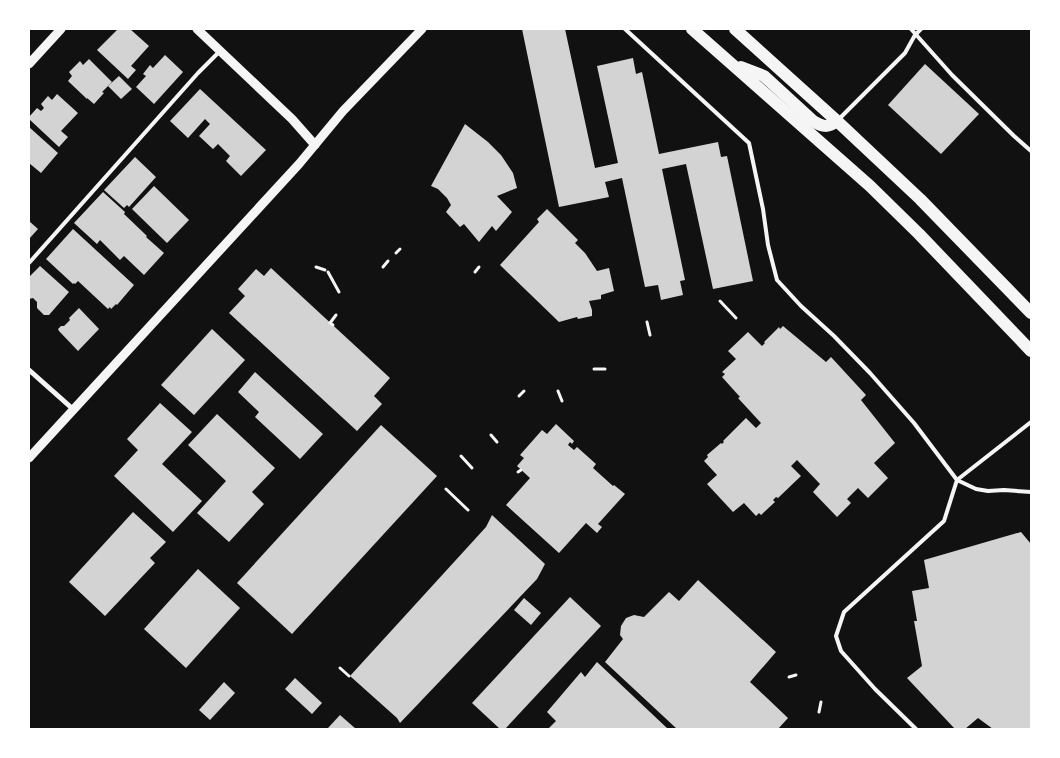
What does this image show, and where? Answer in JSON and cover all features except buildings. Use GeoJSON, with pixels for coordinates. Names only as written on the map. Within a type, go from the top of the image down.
{"type":"FeatureCollection","features":[{"type":"Feature","properties":{"kind":"main road"},"geometry":{"type":"LineString","coordinates":[[692,29],[870,186],[1031,351]]}},
{"type":"Feature","properties":{"kind":"main road"},"geometry":{"type":"LineString","coordinates":[[735,29],[837,121],[920,200],[1031,313]]}},
{"type":"Feature","properties":{"kind":"main road"},"geometry":{"type":"LineString","coordinates":[[733,64],[764,76],[813,121],[821,126],[829,126],[837,121]]}},
{"type":"Feature","properties":{"kind":"street"},"geometry":{"type":"LineString","coordinates":[[29,64],[61,29]]}},
{"type":"Feature","properties":{"kind":"street"},"geometry":{"type":"LineString","coordinates":[[197,29],[292,119],[315,145]]}},
{"type":"Feature","properties":{"kind":"street"},"geometry":{"type":"LineString","coordinates":[[29,458],[315,145],[343,111],[422,29]]}},
{"type":"Feature","properties":{"kind":"street"},"geometry":{"type":"LineString","coordinates":[[29,370],[74,410]]}},
{"type":"Feature","properties":{"kind":"lane"},"geometry":{"type":"LineString","coordinates":[[625,29],[750,143],[768,245],[777,280],[870,373],[914,423],[957,480],[976,489],[988,491],[1031,492]]}},
{"type":"Feature","properties":{"kind":"lane"},"geometry":{"type":"LineString","coordinates":[[911,29],[952,75],[1031,151]]}},
{"type":"Feature","properties":{"kind":"lane"},"geometry":{"type":"LineString","coordinates":[[837,121],[906,53],[915,35],[921,29]]}},
{"type":"Feature","properties":{"kind":"lane"},"geometry":{"type":"LineString","coordinates":[[29,262],[198,73],[220,51]]}},
{"type":"Feature","properties":{"kind":"lane"},"geometry":{"type":"LineString","coordinates":[[916,729],[841,651],[836,636],[844,612],[944,521],[957,480],[1031,422]]}},
{"type":"Feature","properties":{"kind":"path"},"geometry":{"type":"LineString","coordinates":[[396,253],[400,249]]}},
{"type":"Feature","properties":{"kind":"path"},"geometry":{"type":"LineString","coordinates":[[383,267],[388,262]]}},
{"type":"Feature","properties":{"kind":"path"},"geometry":{"type":"LineString","coordinates":[[316,266],[327,271],[339,292]]}},
{"type":"Feature","properties":{"kind":"path"},"geometry":{"type":"LineString","coordinates":[[474,272],[479,267]]}},
{"type":"Feature","properties":{"kind":"path"},"geometry":{"type":"LineString","coordinates":[[720,300],[736,318]]}},
{"type":"Feature","properties":{"kind":"path"},"geometry":{"type":"LineString","coordinates":[[333,325],[330,323],[336,315]]}},
{"type":"Feature","properties":{"kind":"path"},"geometry":{"type":"LineString","coordinates":[[647,322],[650,335]]}},
{"type":"Feature","properties":{"kind":"path"},"geometry":{"type":"LineString","coordinates":[[594,369],[605,369]]}},
{"type":"Feature","properties":{"kind":"path"},"geometry":{"type":"LineString","coordinates":[[519,396],[524,391]]}},
{"type":"Feature","properties":{"kind":"path"},"geometry":{"type":"LineString","coordinates":[[558,391],[562,401]]}},
{"type":"Feature","properties":{"kind":"path"},"geometry":{"type":"LineString","coordinates":[[491,435],[497,442]]}},
{"type":"Feature","properties":{"kind":"path"},"geometry":{"type":"LineString","coordinates":[[462,456],[472,468]]}},
{"type":"Feature","properties":{"kind":"path"},"geometry":{"type":"LineString","coordinates":[[446,489],[468,510]]}},
{"type":"Feature","properties":{"kind":"path"},"geometry":{"type":"LineString","coordinates":[[340,668],[349,676]]}},
{"type":"Feature","properties":{"kind":"path"},"geometry":{"type":"LineString","coordinates":[[789,677],[796,675]]}},
{"type":"Feature","properties":{"kind":"path"},"geometry":{"type":"LineString","coordinates":[[819,712],[821,702]]}}]}
